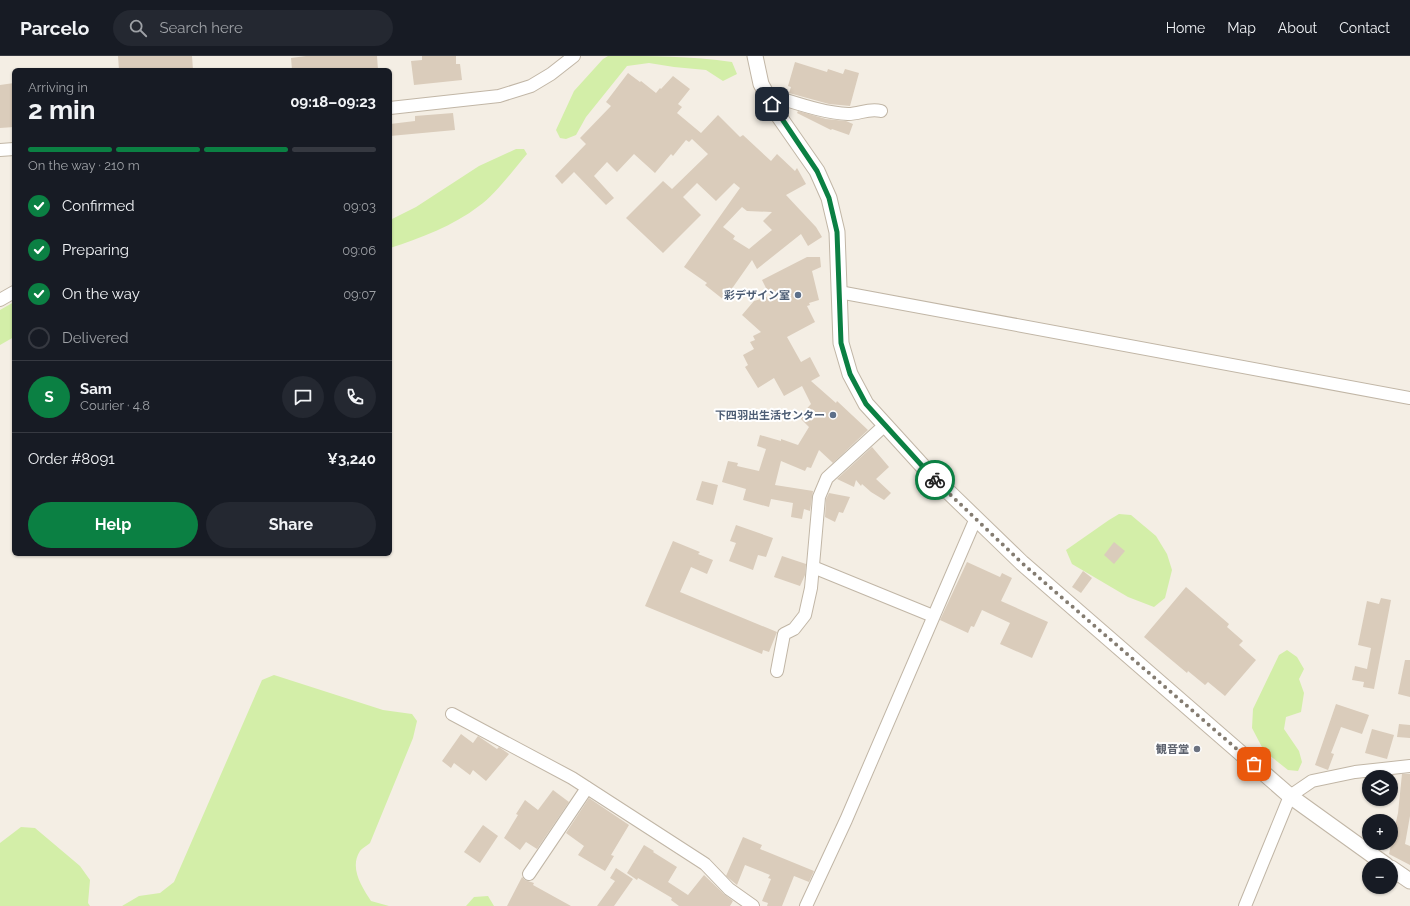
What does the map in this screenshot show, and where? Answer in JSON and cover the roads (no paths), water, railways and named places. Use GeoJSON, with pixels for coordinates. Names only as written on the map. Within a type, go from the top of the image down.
{"type":"FeatureCollection","features":[{"type":"Feature","properties":{"kind":"street"},"geometry":{"type":"LineString","coordinates":[[392,108],[499,96],[532,86],[552,74],[574,56]]}},
{"type":"Feature","properties":{"kind":"street"},"geometry":{"type":"LineString","coordinates":[[755,56],[761,84],[766,94],[778,115],[817,171],[829,198],[837,232],[841,343],[850,374],[866,404],[928,472],[1022,563],[1290,796],[1376,858]]}},
{"type":"Feature","properties":{"kind":"street"},"geometry":{"type":"LineString","coordinates":[[766,94],[825,110],[848,114],[871,109],[881,111]]}},
{"type":"Feature","properties":{"kind":"street"},"geometry":{"type":"LineString","coordinates":[[0,150],[12,149]]}},
{"type":"Feature","properties":{"kind":"street"},"geometry":{"type":"LineString","coordinates":[[839,292],[1410,398]]}},
{"type":"Feature","properties":{"kind":"street"},"geometry":{"type":"LineString","coordinates":[[0,300],[12,293]]}},
{"type":"Feature","properties":{"kind":"street"},"geometry":{"type":"LineString","coordinates":[[777,671],[784,634],[794,629],[805,615],[811,588],[819,497],[827,478],[885,425]]}},
{"type":"Feature","properties":{"kind":"street"},"geometry":{"type":"LineString","coordinates":[[806,906],[846,820],[976,518]]}},
{"type":"Feature","properties":{"kind":"street"},"geometry":{"type":"LineString","coordinates":[[813,567],[933,616]]}},
{"type":"Feature","properties":{"kind":"street"},"geometry":{"type":"LineString","coordinates":[[452,714],[572,778],[705,864],[729,889],[752,906]]}},
{"type":"Feature","properties":{"kind":"street"},"geometry":{"type":"LineString","coordinates":[[1245,906],[1290,796],[1312,781],[1355,772],[1410,766]]}},
{"type":"Feature","properties":{"kind":"street"},"geometry":{"type":"LineString","coordinates":[[529,874],[587,788]]}},
{"type":"Feature","properties":{"kind":"street"},"geometry":{"type":"LineString","coordinates":[[1398,873],[1410,881]]}},
{"type":"Feature","properties":{"kind":"place","name":"彩デザイン室"},"geometry":{"type":"Point","coordinates":[798,295]}},
{"type":"Feature","properties":{"kind":"place","name":"下四羽出生活センター"},"geometry":{"type":"Point","coordinates":[833,415]}},
{"type":"Feature","properties":{"kind":"place","name":"観音堂"},"geometry":{"type":"Point","coordinates":[1197,749]}}]}
